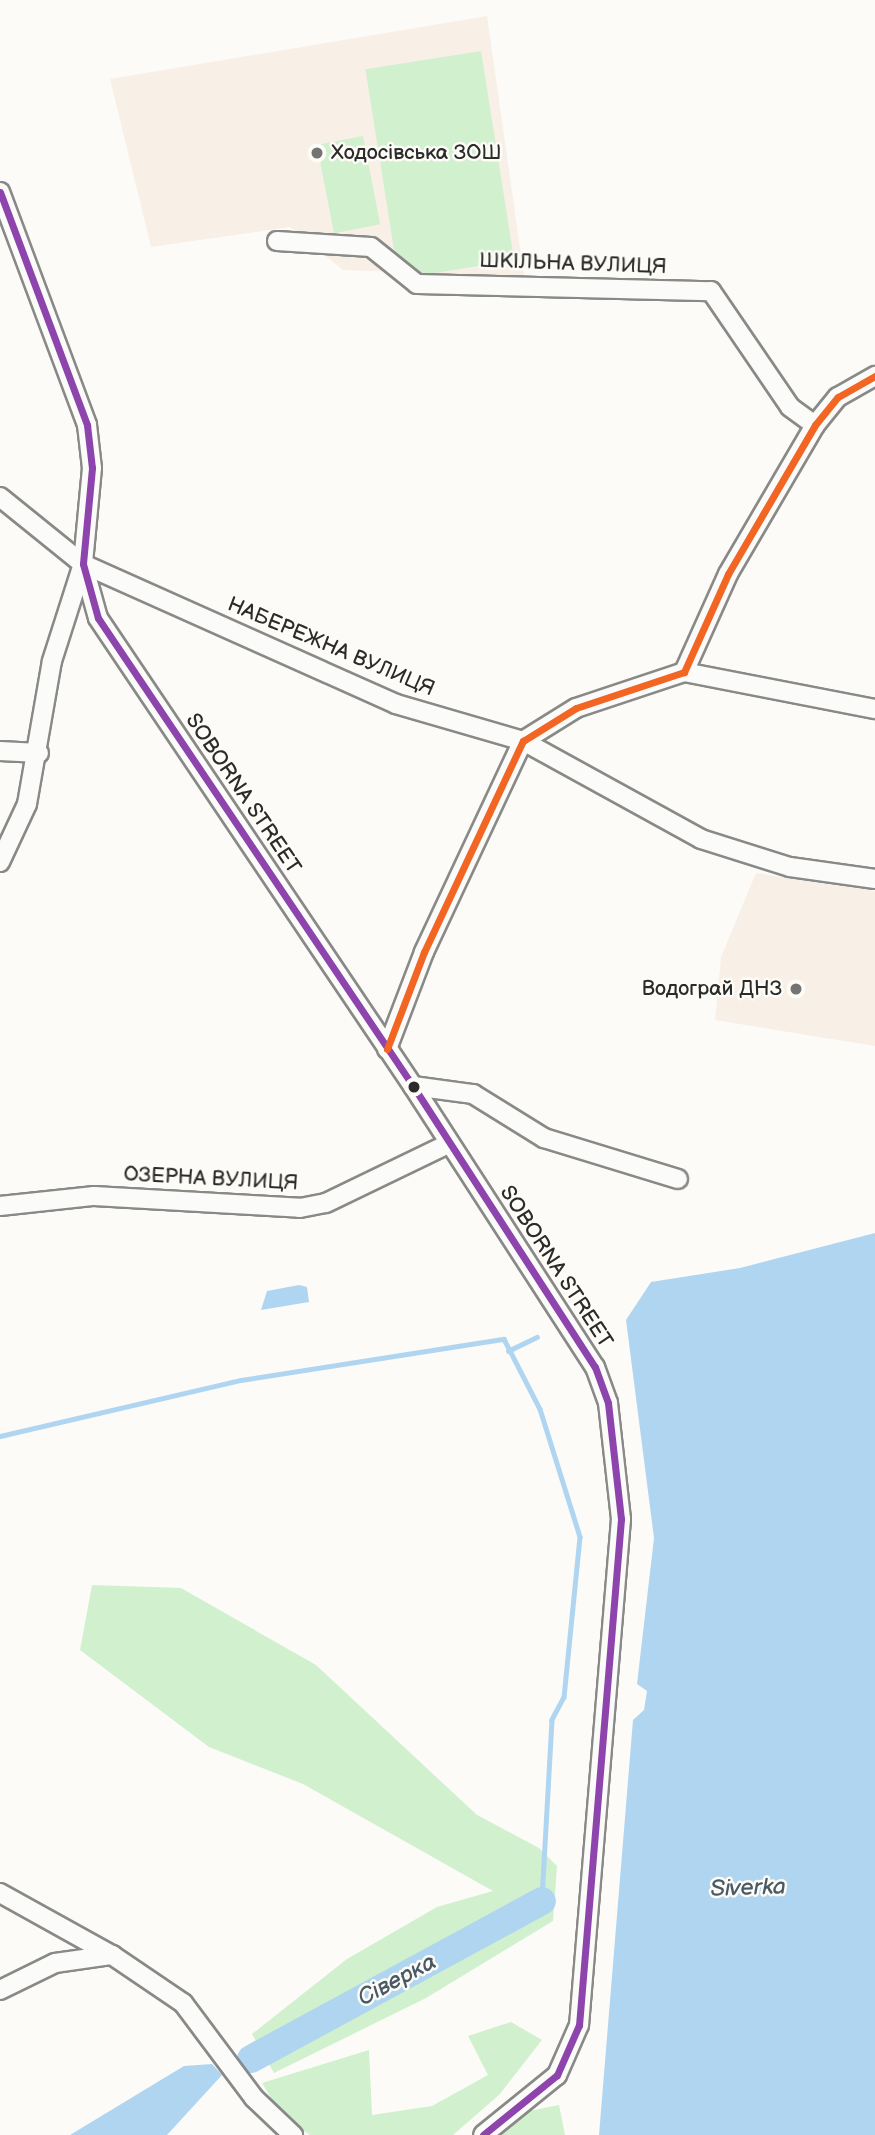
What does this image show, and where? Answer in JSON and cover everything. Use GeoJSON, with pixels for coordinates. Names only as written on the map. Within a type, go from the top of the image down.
{"type":"FeatureCollection","features":[{"type":"Feature","properties":{"kind":"street","name":"SOBORNA STREET"},"geometry":{"type":"LineString","coordinates":[[0,192],[87,425],[92,468],[83,564],[109,637],[413,1086],[448,1144],[595,1367],[615,1437],[621,1520],[579,2025],[557,2075],[483,2135]]}},
{"type":"Feature","properties":{"kind":"street","name":"ШКІЛЬНА ВУЛИЦЯ"},"geometry":{"type":"LineString","coordinates":[[277,240],[371,247],[416,284],[712,292],[790,407],[815,425]]}},
{"type":"Feature","properties":{"kind":"street"},"geometry":{"type":"LineString","coordinates":[[684,672],[728,574],[815,425],[838,397],[875,376]]}},
{"type":"Feature","properties":{"kind":"street","name":"НАБЕРЕЖНА ВУЛИЦЯ"},"geometry":{"type":"LineString","coordinates":[[0,497],[83,564],[396,704],[523,741],[701,839],[790,867],[875,879]]}},
{"type":"Feature","properties":{"kind":"street"},"geometry":{"type":"LineString","coordinates":[[0,862],[27,804],[39,753],[52,661],[83,564]]}},
{"type":"Feature","properties":{"kind":"street"},"geometry":{"type":"LineString","coordinates":[[387,1049],[424,952],[523,741],[576,708],[684,672],[875,709]]}},
{"type":"Feature","properties":{"kind":"street"},"geometry":{"type":"LineString","coordinates":[[0,751],[39,753]]}},
{"type":"Feature","properties":{"kind":"street"},"geometry":{"type":"LineString","coordinates":[[413,1086],[473,1094],[544,1138],[678,1179]]}},
{"type":"Feature","properties":{"kind":"street","name":"ОЗЕРНА ВУЛИЦЯ"},"geometry":{"type":"LineString","coordinates":[[0,1206],[94,1196],[300,1208],[326,1203],[448,1144]]}},
{"type":"Feature","properties":{"kind":"street"},"geometry":{"type":"LineString","coordinates":[[0,1893],[112,1955],[183,2003],[254,2098],[293,2135]]}},
{"type":"Feature","properties":{"kind":"street"},"geometry":{"type":"LineString","coordinates":[[0,1990],[55,1963],[112,1955]]}},
{"type":"Feature","properties":{"kind":"shaded area","name":"Ходосівська ЗОШ"},"geometry":{"type":"Polygon","coordinates":[[[487,16],[524,276],[343,270],[290,227],[151,247],[110,79],[487,16]]]}},
{"type":"Feature","properties":{"kind":"shaded area","name":"Водограй ДНЗ"},"geometry":{"type":"Polygon","coordinates":[[[756,873],[875,891],[875,1046],[715,1020],[721,957],[756,873]]]}},
{"type":"Feature","properties":{"kind":"green space"},"geometry":{"type":"Polygon","coordinates":[[[481,51],[514,260],[399,279],[365,69],[481,51]]]}},
{"type":"Feature","properties":{"kind":"green space"},"geometry":{"type":"Polygon","coordinates":[[[363,136],[380,224],[334,233],[317,145],[363,136]]]}},
{"type":"Feature","properties":{"kind":"green space"},"geometry":{"type":"Polygon","coordinates":[[[92,1585],[181,1588],[316,1665],[477,1815],[539,1848],[557,1866],[553,1921],[426,1998],[274,2073],[252,2034],[347,1959],[437,1907],[493,1891],[303,1784],[209,1747],[80,1650],[92,1585]]]}},
{"type":"Feature","properties":{"kind":"green space"},"geometry":{"type":"Polygon","coordinates":[[[511,2022],[542,2040],[499,2095],[453,2135],[310,2135],[282,2116],[262,2083],[369,2050],[372,2115],[432,2106],[488,2075],[468,2036],[511,2022]]]}},
{"type":"Feature","properties":{"kind":"green space"},"geometry":{"type":"Polygon","coordinates":[[[559,2105],[565,2135],[498,2135],[529,2111],[559,2105]]]}},
{"type":"Feature","properties":{"kind":"water","name":"Siverka"},"geometry":{"type":"Polygon","coordinates":[[[875,1233],[875,2135],[599,2135],[633,1720],[644,1710],[647,1691],[637,1684],[654,1538],[626,1320],[651,1282],[740,1268],[875,1233]]]}},
{"type":"Feature","properties":{"kind":"water"},"geometry":{"type":"Polygon","coordinates":[[[299,1285],[307,1287],[309,1302],[261,1310],[267,1291],[299,1285]]]}},
{"type":"Feature","properties":{"kind":"water"},"geometry":{"type":"Polygon","coordinates":[[[212,2064],[222,2075],[167,2135],[70,2135],[184,2066],[212,2064]]]}},
{"type":"Feature","properties":{"kind":"waterway"},"geometry":{"type":"LineString","coordinates":[[508,1351],[537,1337]]}},
{"type":"Feature","properties":{"kind":"waterway"},"geometry":{"type":"LineString","coordinates":[[0,1436],[241,1380],[504,1339],[540,1409],[580,1537],[564,1697],[552,1720],[542,1901]]}},
{"type":"Feature","properties":{"kind":"waterway","name":"Сіверка"},"geometry":{"type":"LineString","coordinates":[[251,2059],[542,1901]]}},
{"type":"Feature","properties":{"kind":"transit line"},"geometry":{"type":"LineString","coordinates":[[0,192],[87,425],[92,468],[83,564],[98,618],[413,1086],[595,1367],[608,1403],[621,1519],[579,2025],[557,2075],[483,2135]]}},
{"type":"Feature","properties":{"kind":"transit line"},"geometry":{"type":"LineString","coordinates":[[387,1049],[424,952],[523,741],[576,708],[684,672],[728,574],[815,425],[838,397],[875,376]]}},
{"type":"Feature","properties":{"kind":"place","name":"Ходосівська ЗОШ"},"geometry":{"type":"Point","coordinates":[317,153]}},
{"type":"Feature","properties":{"kind":"place","name":"Водограй ДНЗ"},"geometry":{"type":"Point","coordinates":[796,989]}}]}
